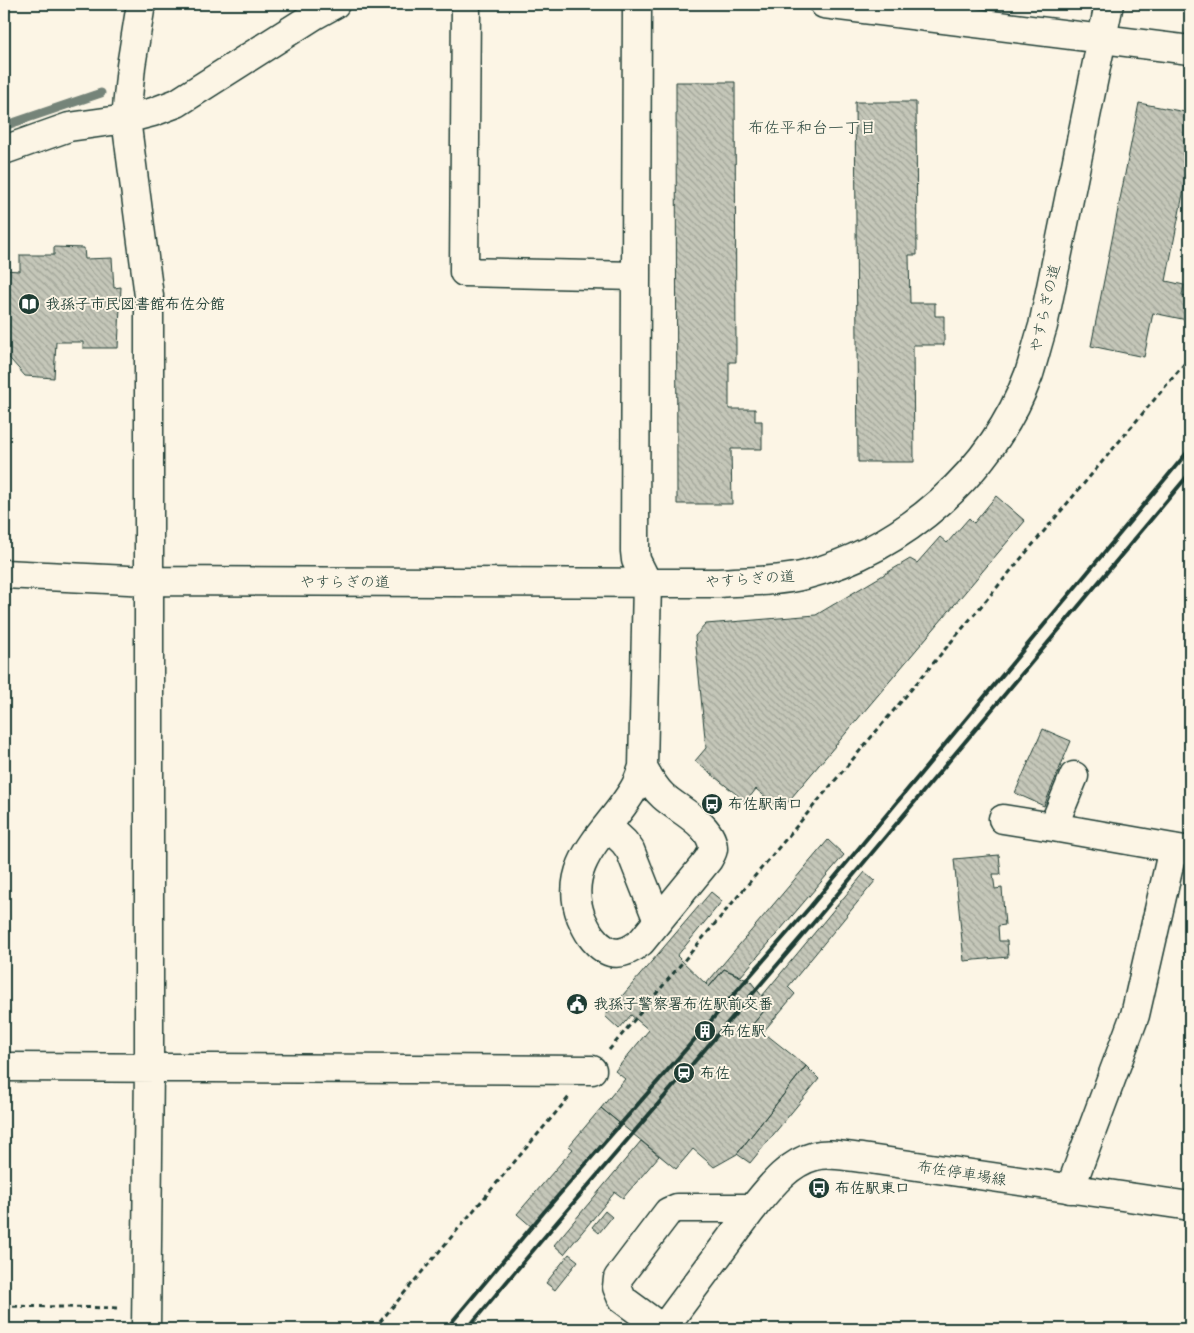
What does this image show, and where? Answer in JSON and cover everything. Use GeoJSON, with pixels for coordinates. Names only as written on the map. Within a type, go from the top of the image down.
{"type":"FeatureCollection","features":[{"type":"Feature","properties":{"kind":"street"},"geometry":{"type":"LineString","coordinates":[[141,4],[131,66],[126,119],[149,296],[149,1068],[146,1319]]}},
{"type":"Feature","properties":{"kind":"street"},"geometry":{"type":"LineString","coordinates":[[4,150],[69,127],[126,119],[177,103],[335,4]]}},
{"type":"Feature","properties":{"kind":"street"},"geometry":{"type":"LineString","coordinates":[[466,4],[464,272],[636,276]]}},
{"type":"Feature","properties":{"kind":"street"},"geometry":{"type":"LineString","coordinates":[[637,4],[635,551],[636,560],[647,582],[643,767],[636,785],[593,844],[581,865],[576,886],[578,907],[586,930],[597,945],[609,952],[630,951],[641,942],[708,860],[713,850],[710,837],[705,829],[663,796],[652,784],[643,767]]}},
{"type":"Feature","properties":{"kind":"street"},"geometry":{"type":"LineString","coordinates":[[824,4],[1190,50]]}},
{"type":"Feature","properties":{"kind":"street","name":"やすらぎの道"},"geometry":{"type":"LineString","coordinates":[[4,574],[149,581],[718,583],[803,575],[841,563],[885,542],[925,515],[965,476],[989,447],[1010,414],[1028,374],[1043,326],[1109,4]]}},
{"type":"Feature","properties":{"kind":"street"},"geometry":{"type":"LineString","coordinates":[[1053,827],[1074,776]]}},
{"type":"Feature","properties":{"kind":"street"},"geometry":{"type":"LineString","coordinates":[[1003,819],[1182,850],[1134,1015],[1070,1189]]}},
{"type":"Feature","properties":{"kind":"street"},"geometry":{"type":"LineString","coordinates":[[607,826],[630,850],[658,921]]}},
{"type":"Feature","properties":{"kind":"street"},"geometry":{"type":"LineString","coordinates":[[4,1067],[592,1070]]}},
{"type":"Feature","properties":{"kind":"street","name":"布佐停車場線"},"geometry":{"type":"LineString","coordinates":[[663,1329],[772,1185],[800,1162],[817,1156],[862,1158],[1190,1206]]}},
{"type":"Feature","properties":{"kind":"street"},"geometry":{"type":"LineString","coordinates":[[663,1329],[622,1299],[617,1287],[618,1278],[668,1212],[678,1208],[753,1208]]}},
{"type":"Feature","properties":{"kind":"path"},"geometry":{"type":"LineString","coordinates":[[374,1329],[1190,357]]}},
{"type":"Feature","properties":{"kind":"path"},"geometry":{"type":"LineString","coordinates":[[4,1306],[146,1319]]}},
{"type":"Feature","properties":{"kind":"building"},"geometry":{"type":"Polygon","coordinates":[[[676,82],[735,82],[736,362],[729,362],[729,409],[755,409],[755,421],[762,421],[762,449],[731,449],[732,504],[677,504],[676,82]]]}},
{"type":"Feature","properties":{"kind":"building"},"geometry":{"type":"Polygon","coordinates":[[[855,102],[916,102],[917,255],[909,255],[910,303],[935,303],[935,316],[944,316],[944,345],[913,345],[914,462],[858,462],[855,102]]]}},
{"type":"Feature","properties":{"kind":"building"},"geometry":{"type":"Polygon","coordinates":[[[1139,103],[1190,113],[1190,158],[1166,281],[1184,285],[1182,295],[1190,297],[1187,320],[1153,313],[1144,357],[1091,346],[1139,103]]]}},
{"type":"Feature","properties":{"kind":"building"},"geometry":{"type":"Polygon","coordinates":[[[54,247],[84,248],[85,259],[112,258],[114,288],[121,287],[118,348],[83,348],[83,342],[56,342],[54,378],[25,376],[4,352],[4,270],[20,271],[20,255],[54,255],[54,247]]]}},
{"type":"Feature","properties":{"kind":"building"},"geometry":{"type":"Polygon","coordinates":[[[996,496],[1025,521],[781,810],[756,789],[746,802],[695,761],[706,748],[695,636],[706,624],[816,615],[910,559],[917,563],[940,537],[947,543],[969,518],[974,523],[996,496]]]}},
{"type":"Feature","properties":{"kind":"building"},"geometry":{"type":"Polygon","coordinates":[[[1043,729],[1071,741],[1044,806],[1015,793],[1043,729]]]}},
{"type":"Feature","properties":{"kind":"building"},"geometry":{"type":"Polygon","coordinates":[[[828,840],[844,855],[741,976],[724,969],[709,987],[706,984],[828,840]]]}},
{"type":"Feature","properties":{"kind":"building"},"geometry":{"type":"Polygon","coordinates":[[[999,855],[1001,874],[993,874],[995,889],[1002,888],[1005,925],[998,926],[999,941],[1007,941],[1008,957],[964,961],[954,859],[999,855]]]}},
{"type":"Feature","properties":{"kind":"building"},"geometry":{"type":"Polygon","coordinates":[[[865,872],[875,881],[788,987],[795,994],[763,1032],[753,1024],[769,1005],[762,996],[865,872]]]}},
{"type":"Feature","properties":{"kind":"building","name":"布佐駅"},"geometry":{"type":"Polygon","coordinates":[[[711,892],[722,901],[677,956],[709,987],[724,969],[751,982],[769,1005],[753,1024],[806,1066],[737,1154],[714,1167],[693,1149],[676,1169],[601,1108],[625,1079],[615,1071],[649,1030],[631,1015],[619,1029],[605,1016],[711,892]]]}},
{"type":"Feature","properties":{"kind":"building"},"geometry":{"type":"Polygon","coordinates":[[[806,1066],[819,1079],[750,1163],[737,1154],[806,1066]]]}},
{"type":"Feature","properties":{"kind":"building"},"geometry":{"type":"Polygon","coordinates":[[[601,1108],[619,1123],[532,1227],[517,1214],[573,1149],[569,1146],[601,1108]]]}},
{"type":"Feature","properties":{"kind":"building"},"geometry":{"type":"Polygon","coordinates":[[[641,1141],[659,1156],[623,1198],[615,1192],[564,1254],[554,1245],[641,1141]]]}},
{"type":"Feature","properties":{"kind":"building"},"geometry":{"type":"Polygon","coordinates":[[[605,1211],[612,1217],[599,1233],[592,1227],[605,1211]]]}},
{"type":"Feature","properties":{"kind":"building"},"geometry":{"type":"Polygon","coordinates":[[[569,1254],[578,1261],[555,1290],[546,1283],[569,1254]]]}},
{"type":"Feature","properties":{"kind":"waterway"},"geometry":{"type":"LineString","coordinates":[[4,126],[101,93]]}},
{"type":"Feature","properties":{"kind":"railway"},"geometry":{"type":"LineString","coordinates":[[446,1329],[544,1212],[810,907],[1190,449]]}},
{"type":"Feature","properties":{"kind":"railway"},"geometry":{"type":"LineString","coordinates":[[467,1329],[820,915],[1190,473]]}},
{"type":"Feature","properties":{"kind":"place","name":"我孫子市民図書館布佐分館"},"geometry":{"type":"Point","coordinates":[29,304]}},
{"type":"Feature","properties":{"kind":"place","name":"布佐駅南口"},"geometry":{"type":"Point","coordinates":[712,804]}},
{"type":"Feature","properties":{"kind":"place","name":"我孫子警察署布佐駅前交番"},"geometry":{"type":"Point","coordinates":[577,1004]}},
{"type":"Feature","properties":{"kind":"place","name":"布佐駅"},"geometry":{"type":"Point","coordinates":[705,1031]}},
{"type":"Feature","properties":{"kind":"place","name":"布佐"},"geometry":{"type":"Point","coordinates":[684,1073]}},
{"type":"Feature","properties":{"kind":"place","name":"布佐駅東口"},"geometry":{"type":"Point","coordinates":[819,1188]}},
{"type":"Feature","properties":{"kind":"district","name":"布佐平和台一丁目"},"geometry":{"type":"Point","coordinates":[812,127]}}]}
